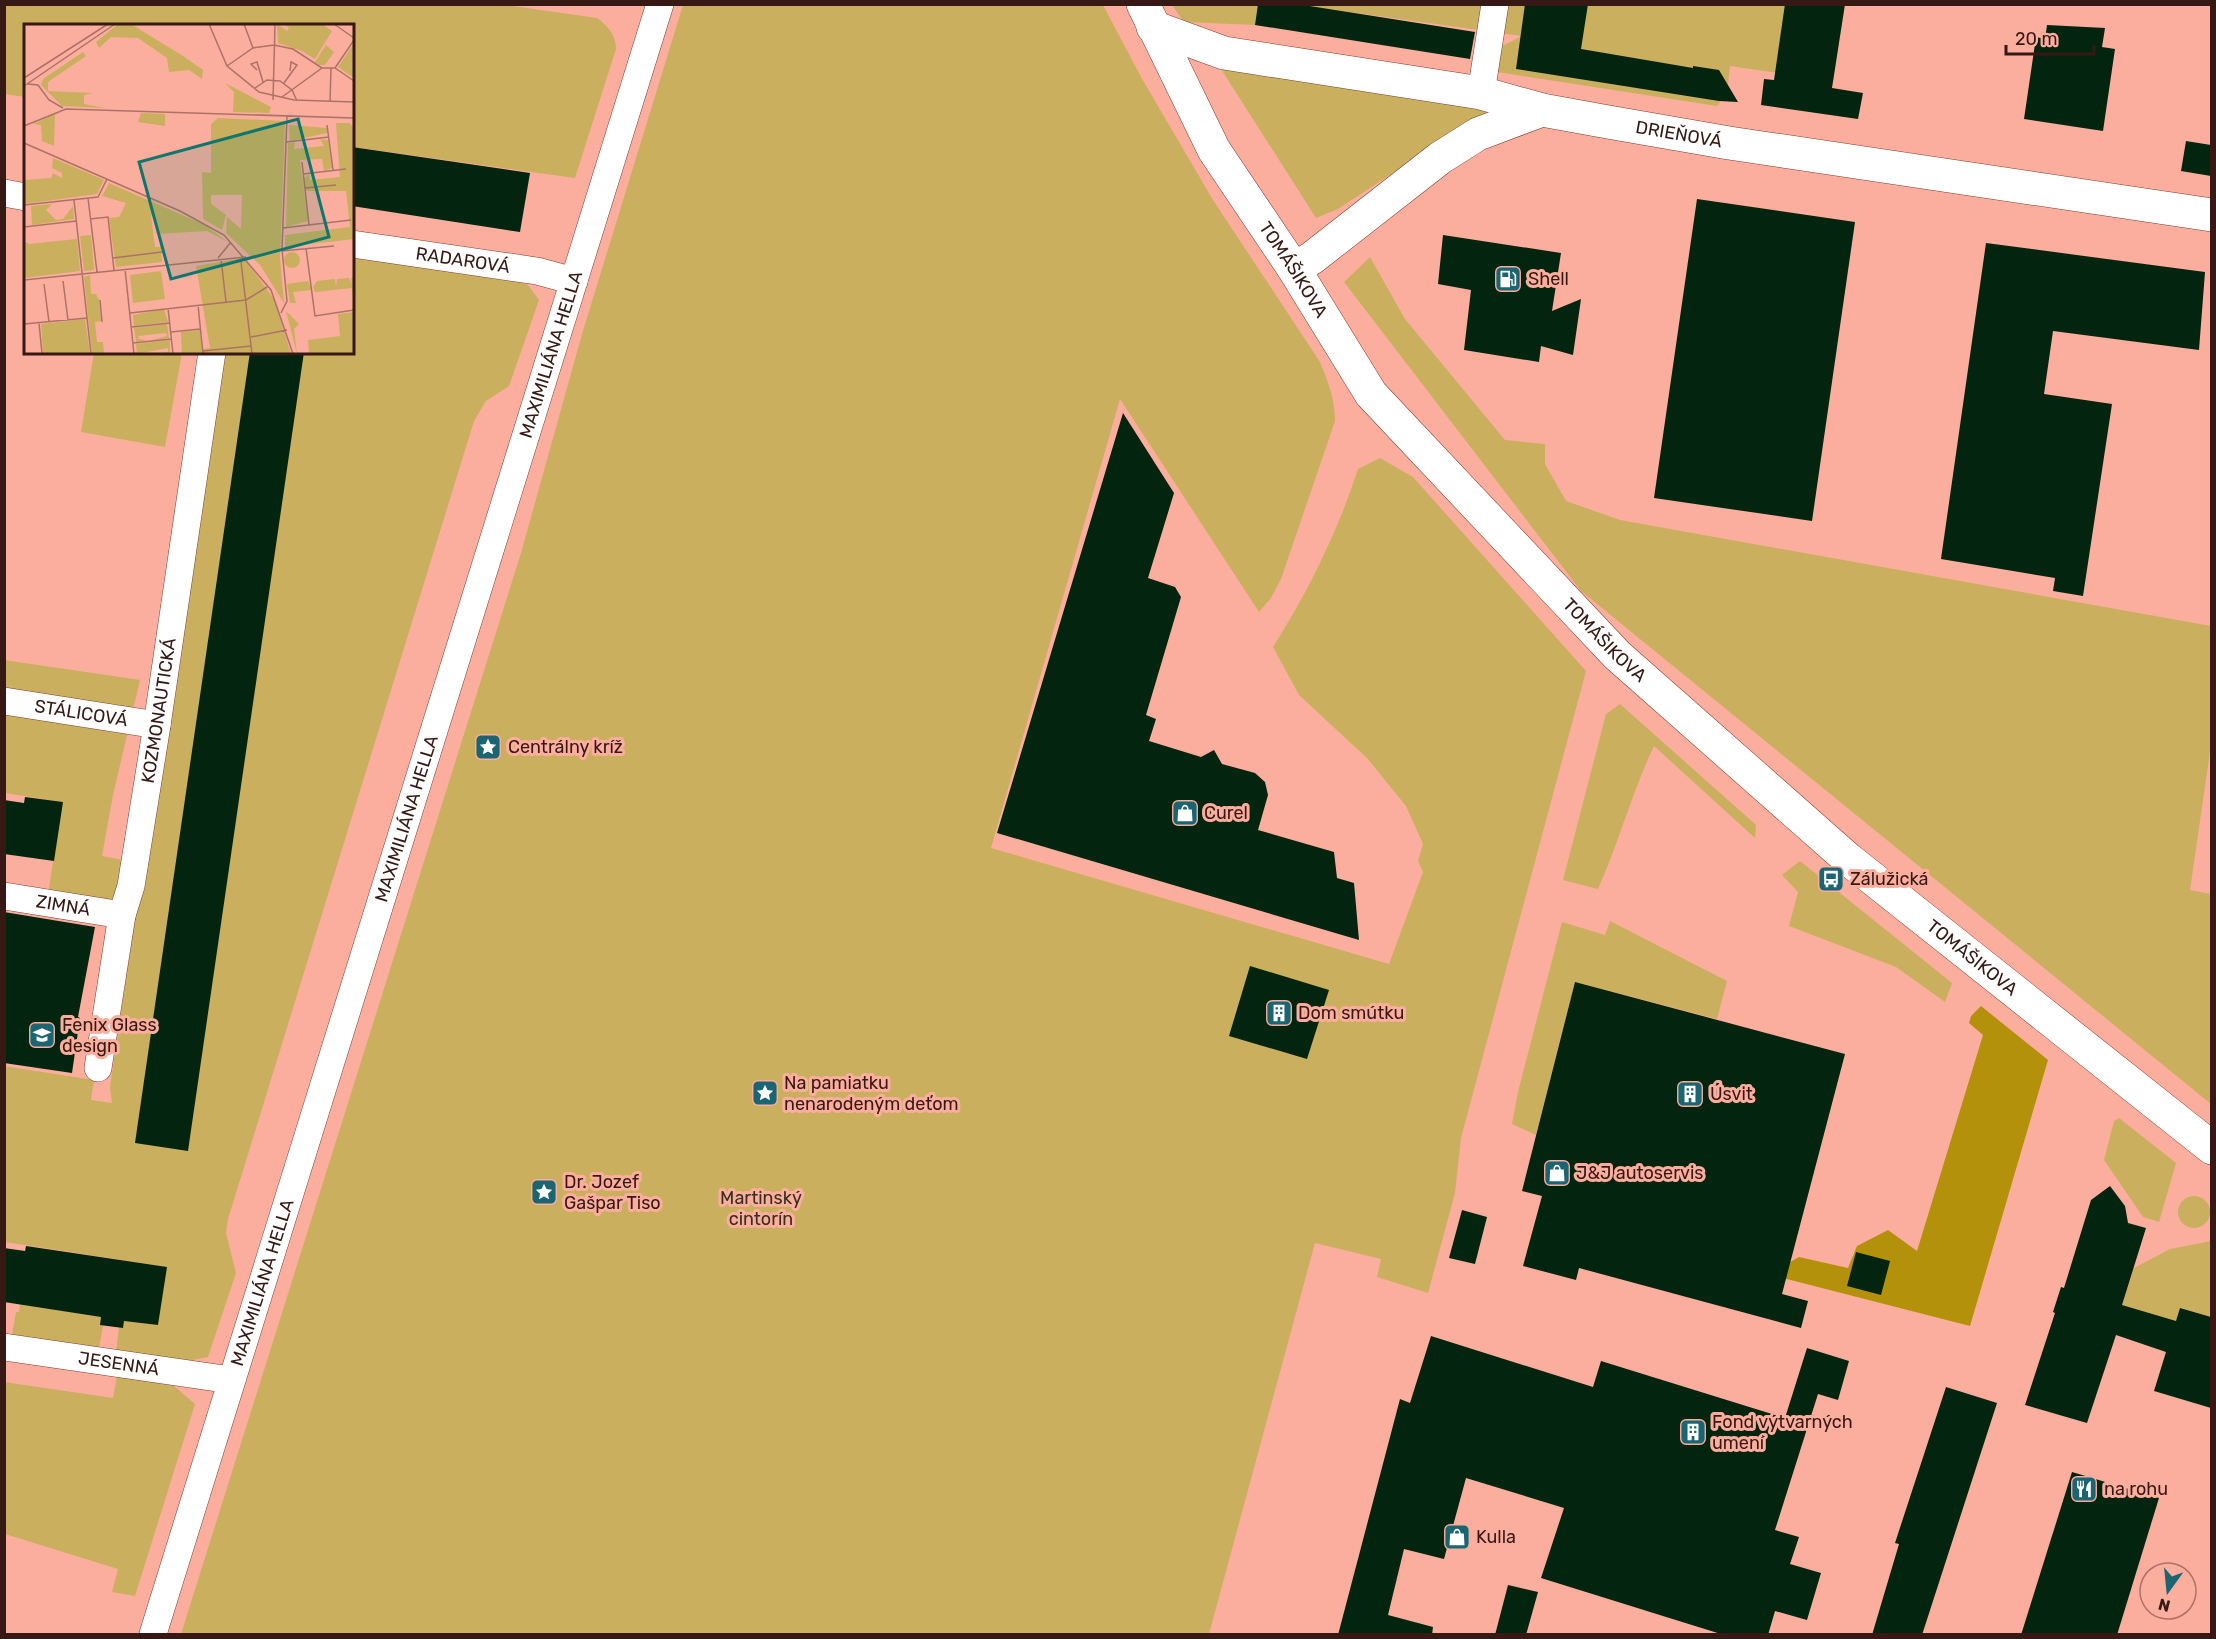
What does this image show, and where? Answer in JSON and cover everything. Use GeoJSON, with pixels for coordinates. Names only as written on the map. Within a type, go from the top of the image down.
{"type":"FeatureCollection","features":[{"type":"Feature","properties":{"kind":"main road","name":"DRIEŇOVÁ"},"geometry":{"type":"LineString","coordinates":[[1148,16],[1224,52],[1481,93],[1542,110],[1729,143],[2211,215]]}},
{"type":"Feature","properties":{"kind":"main road","name":"TOMÁŠIKOVA"},"geometry":{"type":"LineString","coordinates":[[1148,16],[1215,150],[1294,269],[1371,394],[1617,656],[1848,859],[2211,1148]]}},
{"type":"Feature","properties":{"kind":"main road"},"geometry":{"type":"LineString","coordinates":[[1294,269],[1312,258],[1440,158],[1478,134],[1542,110]]}},
{"type":"Feature","properties":{"kind":"street","name":"MAXIMILIÁNA HELLA"},"geometry":{"type":"LineString","coordinates":[[153,1635],[660,4]]}},
{"type":"Feature","properties":{"kind":"street"},"geometry":{"type":"LineString","coordinates":[[1481,93],[1495,4]]}},
{"type":"Feature","properties":{"kind":"street"},"geometry":{"type":"LineString","coordinates":[[4,194],[24,196]]}},
{"type":"Feature","properties":{"kind":"street","name":"RADAROVÁ"},"geometry":{"type":"LineString","coordinates":[[354,244],[537,271],[574,281]]}},
{"type":"Feature","properties":{"kind":"street","name":"KOZMONAUTICKÁ"},"geometry":{"type":"LineString","coordinates":[[98,1068],[122,915],[131,886],[157,725],[212,354]]}},
{"type":"Feature","properties":{"kind":"street","name":"STÁLICOVÁ"},"geometry":{"type":"LineString","coordinates":[[4,701],[157,725]]}},
{"type":"Feature","properties":{"kind":"street","name":"ZIMNÁ"},"geometry":{"type":"LineString","coordinates":[[4,896],[122,915]]}},
{"type":"Feature","properties":{"kind":"street","name":"JESENNÁ"},"geometry":{"type":"LineString","coordinates":[[4,1347],[231,1380]]}},
{"type":"Feature","properties":{"kind":"green space"},"geometry":{"type":"Polygon","coordinates":[[[4,5],[506,5],[597,18],[611,31],[616,49],[575,178],[354,147],[354,24],[24,24],[24,97],[5,94],[4,5]]]}},
{"type":"Feature","properties":{"kind":"green space","name":"Martinský cintorín"},"geometry":{"type":"Polygon","coordinates":[[[683,5],[1103,5],[1141,77],[1213,200],[1320,362],[1326,376],[1335,421],[1281,579],[1271,598],[1259,612],[1120,399],[991,848],[1389,964],[1423,872],[1418,861],[1423,844],[1406,806],[1367,758],[1299,695],[1273,647],[1321,561],[1358,469],[1380,458],[1413,477],[1586,671],[1461,1138],[1455,1193],[1428,1293],[1377,1277],[1381,1259],[1315,1243],[1209,1634],[181,1634],[521,553],[582,334],[683,5]]]}},
{"type":"Feature","properties":{"kind":"green space"},"geometry":{"type":"Polygon","coordinates":[[[1172,5],[1258,5],[1255,25],[1184,22],[1172,5]]]}},
{"type":"Feature","properties":{"kind":"green space"},"geometry":{"type":"Polygon","coordinates":[[[1299,5],[1845,5],[1833,81],[1730,66],[1727,93],[1717,106],[1497,72],[1502,46],[1522,36],[1299,5]]]}},
{"type":"Feature","properties":{"kind":"green space"},"geometry":{"type":"Polygon","coordinates":[[[1221,69],[1478,103],[1488,115],[1422,154],[1338,209],[1316,218],[1221,69]]]}},
{"type":"Feature","properties":{"kind":"green space"},"geometry":{"type":"Polygon","coordinates":[[[354,256],[503,275],[528,285],[539,300],[509,386],[486,401],[474,421],[228,1219],[226,1233],[236,1273],[208,1357],[187,1361],[116,1352],[119,1327],[123,1328],[124,1321],[158,1325],[166,1267],[5,1242],[4,1066],[94,1080],[91,1100],[112,1103],[110,1087],[218,354],[354,354],[354,256]]]}},
{"type":"Feature","properties":{"kind":"green space"},"geometry":{"type":"Polygon","coordinates":[[[1370,257],[1405,319],[1505,440],[1545,444],[1545,464],[1566,501],[1620,520],[2211,626],[2211,745],[2190,890],[2211,894],[2211,1104],[1581,591],[1344,282],[1370,257]]]}},
{"type":"Feature","properties":{"kind":"green space"},"geometry":{"type":"Polygon","coordinates":[[[94,354],[182,354],[165,447],[81,432],[94,354]]]}},
{"type":"Feature","properties":{"kind":"green space"},"geometry":{"type":"Polygon","coordinates":[[[4,660],[140,680],[113,795],[102,856],[123,860],[115,907],[48,895],[62,802],[5,793],[4,660]]]}},
{"type":"Feature","properties":{"kind":"green space"},"geometry":{"type":"Polygon","coordinates":[[[1620,704],[1756,825],[1755,838],[1654,746],[1598,889],[1563,880],[1606,714],[1620,704]]]}},
{"type":"Feature","properties":{"kind":"green space"},"geometry":{"type":"Polygon","coordinates":[[[1800,861],[1952,983],[1945,1002],[1896,967],[1789,926],[1798,892],[1782,875],[1800,861]]]}},
{"type":"Feature","properties":{"kind":"green space"},"geometry":{"type":"Polygon","coordinates":[[[1610,921],[1727,981],[1717,1019],[1575,982],[1536,1135],[1512,1124],[1518,1092],[1562,922],[1605,935],[1610,921]]]}},
{"type":"Feature","properties":{"kind":"green space"},"geometry":{"type":"Polygon","coordinates":[[[2119,1118],[2176,1163],[2159,1222],[2143,1217],[2104,1160],[2114,1121],[2119,1118]]]}},
{"type":"Feature","properties":{"kind":"green space"},"geometry":{"type":"Polygon","coordinates":[[[2194,1196],[2206,1200],[2210,1212],[2206,1224],[2194,1228],[2182,1224],[2178,1212],[2182,1200],[2194,1196]]]}},
{"type":"Feature","properties":{"kind":"green space"},"geometry":{"type":"Polygon","coordinates":[[[2211,1241],[2211,1317],[2181,1308],[2176,1321],[2122,1305],[2134,1268],[2170,1249],[2211,1241]]]}},
{"type":"Feature","properties":{"kind":"green space"},"geometry":{"type":"Polygon","coordinates":[[[20,1304],[101,1317],[103,1325],[99,1349],[12,1335],[16,1312],[19,1312],[20,1304]]]}},
{"type":"Feature","properties":{"kind":"green space"},"geometry":{"type":"Polygon","coordinates":[[[117,1376],[174,1386],[195,1404],[135,1596],[112,1592],[118,1569],[5,1534],[4,1382],[113,1398],[117,1376]]]}},
{"type":"Feature","properties":{"kind":"shaded area"},"geometry":{"type":"Polygon","coordinates":[[[1981,1006],[2048,1060],[1970,1326],[1635,1240],[1790,1262],[1799,1257],[1848,1268],[1857,1246],[1888,1230],[1917,1251],[1983,1035],[1969,1023],[1971,1016],[1981,1006]]]}},
{"type":"Feature","properties":{"kind":"building"},"geometry":{"type":"Polygon","coordinates":[[[1258,4],[1297,4],[1475,32],[1470,59],[1255,25],[1258,4]]]}},
{"type":"Feature","properties":{"kind":"building"},"geometry":{"type":"Polygon","coordinates":[[[1525,4],[1588,4],[1581,49],[1693,68],[1693,66],[1719,70],[1738,102],[1719,101],[1516,69],[1525,4]]]}},
{"type":"Feature","properties":{"kind":"building"},"geometry":{"type":"Polygon","coordinates":[[[1785,4],[1845,4],[1832,88],[1863,93],[1858,119],[1761,105],[1764,79],[1774,80],[1785,4]]]}},
{"type":"Feature","properties":{"kind":"building"},"geometry":{"type":"Polygon","coordinates":[[[2047,25],[2105,28],[2102,47],[2115,49],[2103,131],[2024,119],[2036,37],[2045,39],[2047,25]]]}},
{"type":"Feature","properties":{"kind":"building"},"geometry":{"type":"Polygon","coordinates":[[[2186,141],[2211,145],[2211,176],[2181,171],[2186,141]]]}},
{"type":"Feature","properties":{"kind":"building"},"geometry":{"type":"Polygon","coordinates":[[[354,147],[530,173],[520,232],[354,206],[354,147]]]}},
{"type":"Feature","properties":{"kind":"building"},"geometry":{"type":"Polygon","coordinates":[[[1697,199],[1855,222],[1812,521],[1654,498],[1697,199]]]}},
{"type":"Feature","properties":{"kind":"building"},"geometry":{"type":"Polygon","coordinates":[[[1443,235],[1561,253],[1552,311],[1581,299],[1573,355],[1541,346],[1539,362],[1464,350],[1471,290],[1438,284],[1443,235]]]}},
{"type":"Feature","properties":{"kind":"building"},"geometry":{"type":"Polygon","coordinates":[[[1986,243],[2205,272],[2199,350],[2053,331],[2044,394],[2112,404],[2083,596],[2053,591],[2055,578],[1941,559],[1986,243]]]}},
{"type":"Feature","properties":{"kind":"building"},"geometry":{"type":"Polygon","coordinates":[[[250,354],[304,354],[188,1151],[135,1143],[250,354]]]}},
{"type":"Feature","properties":{"kind":"building"},"geometry":{"type":"Polygon","coordinates":[[[1123,413],[1174,493],[1148,578],[1175,587],[1181,597],[1146,715],[1156,719],[1149,741],[1201,757],[1214,750],[1222,764],[1255,773],[1265,782],[1268,795],[1258,830],[1334,852],[1337,878],[1354,883],[1359,940],[997,833],[1123,413]]]}},
{"type":"Feature","properties":{"kind":"building"},"geometry":{"type":"Polygon","coordinates":[[[25,797],[63,802],[54,861],[4,854],[4,800],[24,803],[25,797]]]}},
{"type":"Feature","properties":{"kind":"building"},"geometry":{"type":"Polygon","coordinates":[[[4,912],[95,927],[78,1017],[80,1018],[72,1073],[4,1063],[4,912]]]}},
{"type":"Feature","properties":{"kind":"building","name":"Dom smútku"},"geometry":{"type":"Polygon","coordinates":[[[1250,966],[1329,990],[1307,1059],[1229,1036],[1250,966]]]}},
{"type":"Feature","properties":{"kind":"building","name":"Úsvit"},"geometry":{"type":"Polygon","coordinates":[[[1575,982],[1845,1054],[1782,1294],[1808,1301],[1801,1328],[1579,1268],[1576,1280],[1523,1266],[1542,1196],[1522,1191],[1575,982]]]}},
{"type":"Feature","properties":{"kind":"building"},"geometry":{"type":"Polygon","coordinates":[[[2110,1186],[2125,1206],[2128,1223],[2146,1228],[2122,1305],[2176,1321],[2180,1308],[2211,1317],[2211,1408],[2154,1391],[2166,1352],[2116,1335],[2087,1423],[2025,1405],[2055,1313],[2053,1312],[2061,1287],[2064,1288],[2091,1200],[2110,1186]]]}},
{"type":"Feature","properties":{"kind":"building"},"geometry":{"type":"Polygon","coordinates":[[[1462,1210],[1487,1217],[1475,1264],[1449,1258],[1462,1210]]]}},
{"type":"Feature","properties":{"kind":"building"},"geometry":{"type":"Polygon","coordinates":[[[26,1246],[167,1267],[158,1325],[124,1321],[123,1328],[100,1325],[101,1317],[4,1302],[4,1248],[25,1251],[26,1246]]]}},
{"type":"Feature","properties":{"kind":"building"},"geometry":{"type":"Polygon","coordinates":[[[1856,1252],[1890,1261],[1881,1295],[1847,1286],[1856,1252]]]}},
{"type":"Feature","properties":{"kind":"building"},"geometry":{"type":"Polygon","coordinates":[[[1431,1336],[1593,1387],[1601,1361],[1785,1418],[1807,1348],[1849,1361],[1838,1400],[1818,1394],[1775,1530],[1799,1537],[1790,1564],[1821,1573],[1807,1620],[1775,1611],[1768,1635],[1724,1635],[1541,1578],[1564,1508],[1466,1478],[1444,1559],[1404,1549],[1388,1615],[1433,1627],[1432,1635],[1338,1635],[1400,1399],[1410,1403],[1431,1336]]]}},
{"type":"Feature","properties":{"kind":"building"},"geometry":{"type":"Polygon","coordinates":[[[1946,1387],[1997,1403],[1922,1635],[1872,1635],[1899,1544],[1895,1543],[1946,1387]]]}},
{"type":"Feature","properties":{"kind":"building"},"geometry":{"type":"Polygon","coordinates":[[[2072,1472],[2159,1498],[2117,1635],[2021,1635],[2072,1472]]]}},
{"type":"Feature","properties":{"kind":"building"},"geometry":{"type":"Polygon","coordinates":[[[1508,1585],[1538,1592],[1526,1635],[1495,1635],[1508,1585]]]}},
{"type":"Feature","properties":{"kind":"place","name":"Shell"},"geometry":{"type":"Point","coordinates":[1508,279]}},
{"type":"Feature","properties":{"kind":"place","name":"Centrálny kríž"},"geometry":{"type":"Point","coordinates":[488,747]}},
{"type":"Feature","properties":{"kind":"place","name":"Curel"},"geometry":{"type":"Point","coordinates":[1185,813]}},
{"type":"Feature","properties":{"kind":"place","name":"Zálužická"},"geometry":{"type":"Point","coordinates":[1831,879]}},
{"type":"Feature","properties":{"kind":"place","name":"Dom smútku"},"geometry":{"type":"Point","coordinates":[1279,1013]}},
{"type":"Feature","properties":{"kind":"place","name":"Fenix Glass design"},"geometry":{"type":"Point","coordinates":[42,1035]}},
{"type":"Feature","properties":{"kind":"place","name":"Na pamiatku nenarodeným deťom"},"geometry":{"type":"Point","coordinates":[765,1093]}},
{"type":"Feature","properties":{"kind":"place","name":"Úsvit"},"geometry":{"type":"Point","coordinates":[1690,1094]}},
{"type":"Feature","properties":{"kind":"place","name":"J&J autoservis"},"geometry":{"type":"Point","coordinates":[1557,1173]}},
{"type":"Feature","properties":{"kind":"place","name":"Dr. Jozef Gašpar Tiso"},"geometry":{"type":"Point","coordinates":[544,1192]}},
{"type":"Feature","properties":{"kind":"place","name":"Fond výtvarných umení"},"geometry":{"type":"Point","coordinates":[1693,1432]}},
{"type":"Feature","properties":{"kind":"place","name":"na rohu"},"geometry":{"type":"Point","coordinates":[2084,1489]}},
{"type":"Feature","properties":{"kind":"place","name":"Kulla"},"geometry":{"type":"Point","coordinates":[1457,1537]}}]}
